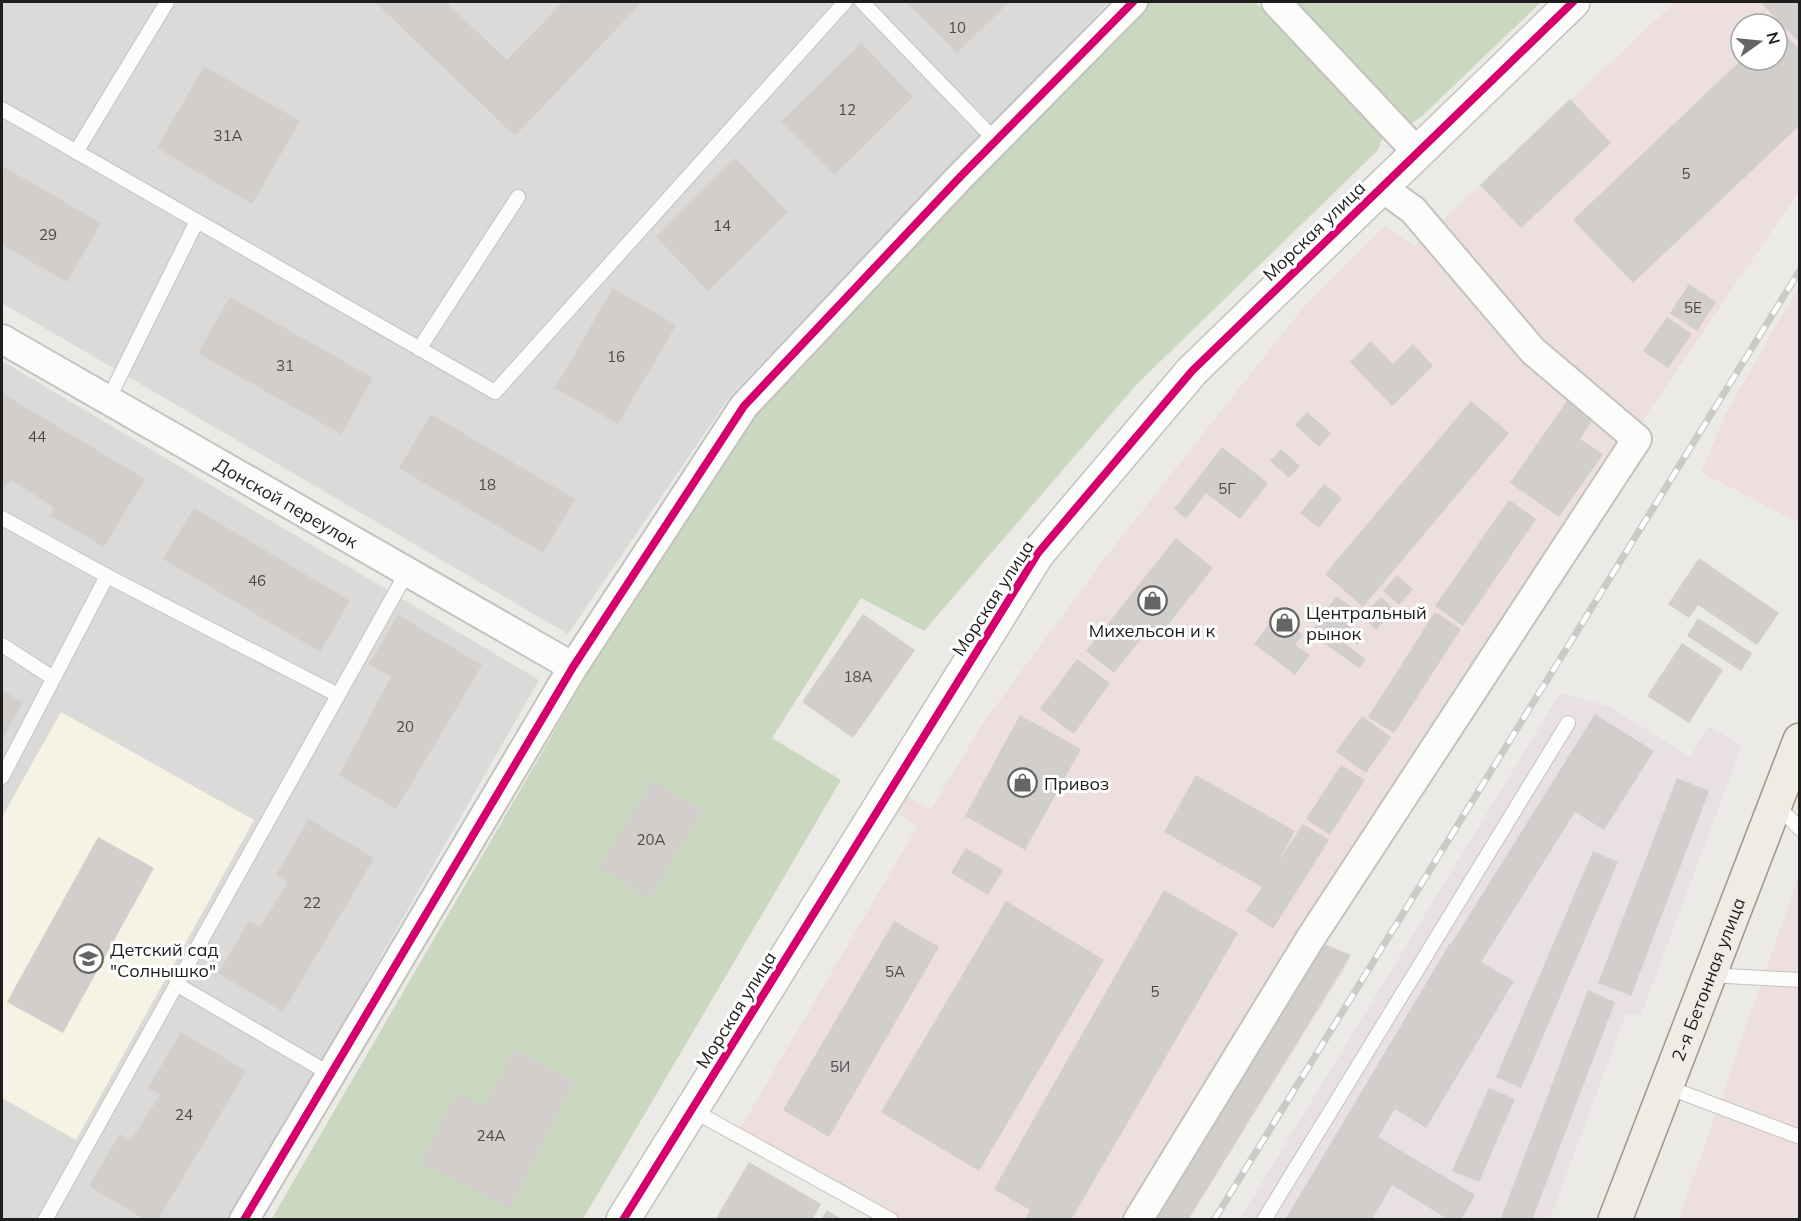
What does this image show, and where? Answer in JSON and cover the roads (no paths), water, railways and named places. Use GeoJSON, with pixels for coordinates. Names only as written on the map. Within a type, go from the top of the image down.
{"type":"FeatureCollection","features":[{"type":"Feature","properties":{"kind":"main road","name":"2-я Бетонная улица"},"geometry":{"type":"LineString","coordinates":[[1615,1220],[1800,740]]}},
{"type":"Feature","properties":{"kind":"street"},"geometry":{"type":"LineString","coordinates":[[244,1220],[573,667],[744,406],[996,141],[1133,2]]}},
{"type":"Feature","properties":{"kind":"street"},"geometry":{"type":"LineString","coordinates":[[1276,2],[1417,152]]}},
{"type":"Feature","properties":{"kind":"street","name":"Морская улица"},"geometry":{"type":"LineString","coordinates":[[623,1220],[1038,553],[1192,371],[1573,2]]}},
{"type":"Feature","properties":{"kind":"street"},"geometry":{"type":"LineString","coordinates":[[1138,1220],[1310,939],[1637,439],[1533,351],[1413,210],[1381,187]]}},
{"type":"Feature","properties":{"kind":"street","name":"Донской переулок"},"geometry":{"type":"LineString","coordinates":[[2,339],[573,667]]}},
{"type":"Feature","properties":{"kind":"lane"},"geometry":{"type":"LineString","coordinates":[[76,152],[167,2]]}},
{"type":"Feature","properties":{"kind":"lane"},"geometry":{"type":"LineString","coordinates":[[2,109],[495,392],[845,2]]}},
{"type":"Feature","properties":{"kind":"lane"},"geometry":{"type":"LineString","coordinates":[[862,2],[996,141]]}},
{"type":"Feature","properties":{"kind":"lane"},"geometry":{"type":"LineString","coordinates":[[419,349],[518,197]]}},
{"type":"Feature","properties":{"kind":"lane"},"geometry":{"type":"LineString","coordinates":[[108,400],[197,221]]}},
{"type":"Feature","properties":{"kind":"lane"},"geometry":{"type":"LineString","coordinates":[[2,518],[107,576],[338,695]]}},
{"type":"Feature","properties":{"kind":"lane"},"geometry":{"type":"LineString","coordinates":[[45,1220],[407,572]]}},
{"type":"Feature","properties":{"kind":"lane"},"geometry":{"type":"LineString","coordinates":[[2,777],[107,576]]}},
{"type":"Feature","properties":{"kind":"lane"},"geometry":{"type":"LineString","coordinates":[[2,645],[53,678]]}},
{"type":"Feature","properties":{"kind":"lane"},"geometry":{"type":"LineString","coordinates":[[1264,1220],[1568,723]]}},
{"type":"Feature","properties":{"kind":"lane"},"geometry":{"type":"LineString","coordinates":[[1775,803],[1800,829]]}},
{"type":"Feature","properties":{"kind":"lane"},"geometry":{"type":"LineString","coordinates":[[1709,975],[1800,980]]}},
{"type":"Feature","properties":{"kind":"lane"},"geometry":{"type":"LineString","coordinates":[[176,984],[330,1074]]}},
{"type":"Feature","properties":{"kind":"lane"},"geometry":{"type":"LineString","coordinates":[[1667,1087],[1800,1137]]}},
{"type":"Feature","properties":{"kind":"lane"},"geometry":{"type":"LineString","coordinates":[[692,1110],[891,1220]]}},
{"type":"Feature","properties":{"kind":"railway"},"geometry":{"type":"LineString","coordinates":[[1214,1220],[1800,270]]}},
{"type":"Feature","properties":{"kind":"place","name":"Михельсон и к"},"geometry":{"type":"Point","coordinates":[1152,601]}},
{"type":"Feature","properties":{"kind":"place","name":"Центральный рынок"},"geometry":{"type":"Point","coordinates":[1285,622]}},
{"type":"Feature","properties":{"kind":"place","name":"Привоз"},"geometry":{"type":"Point","coordinates":[1023,783]}},
{"type":"Feature","properties":{"kind":"place","name":"Детский сад \"Солнышко\""},"geometry":{"type":"Point","coordinates":[89,959]}}]}
